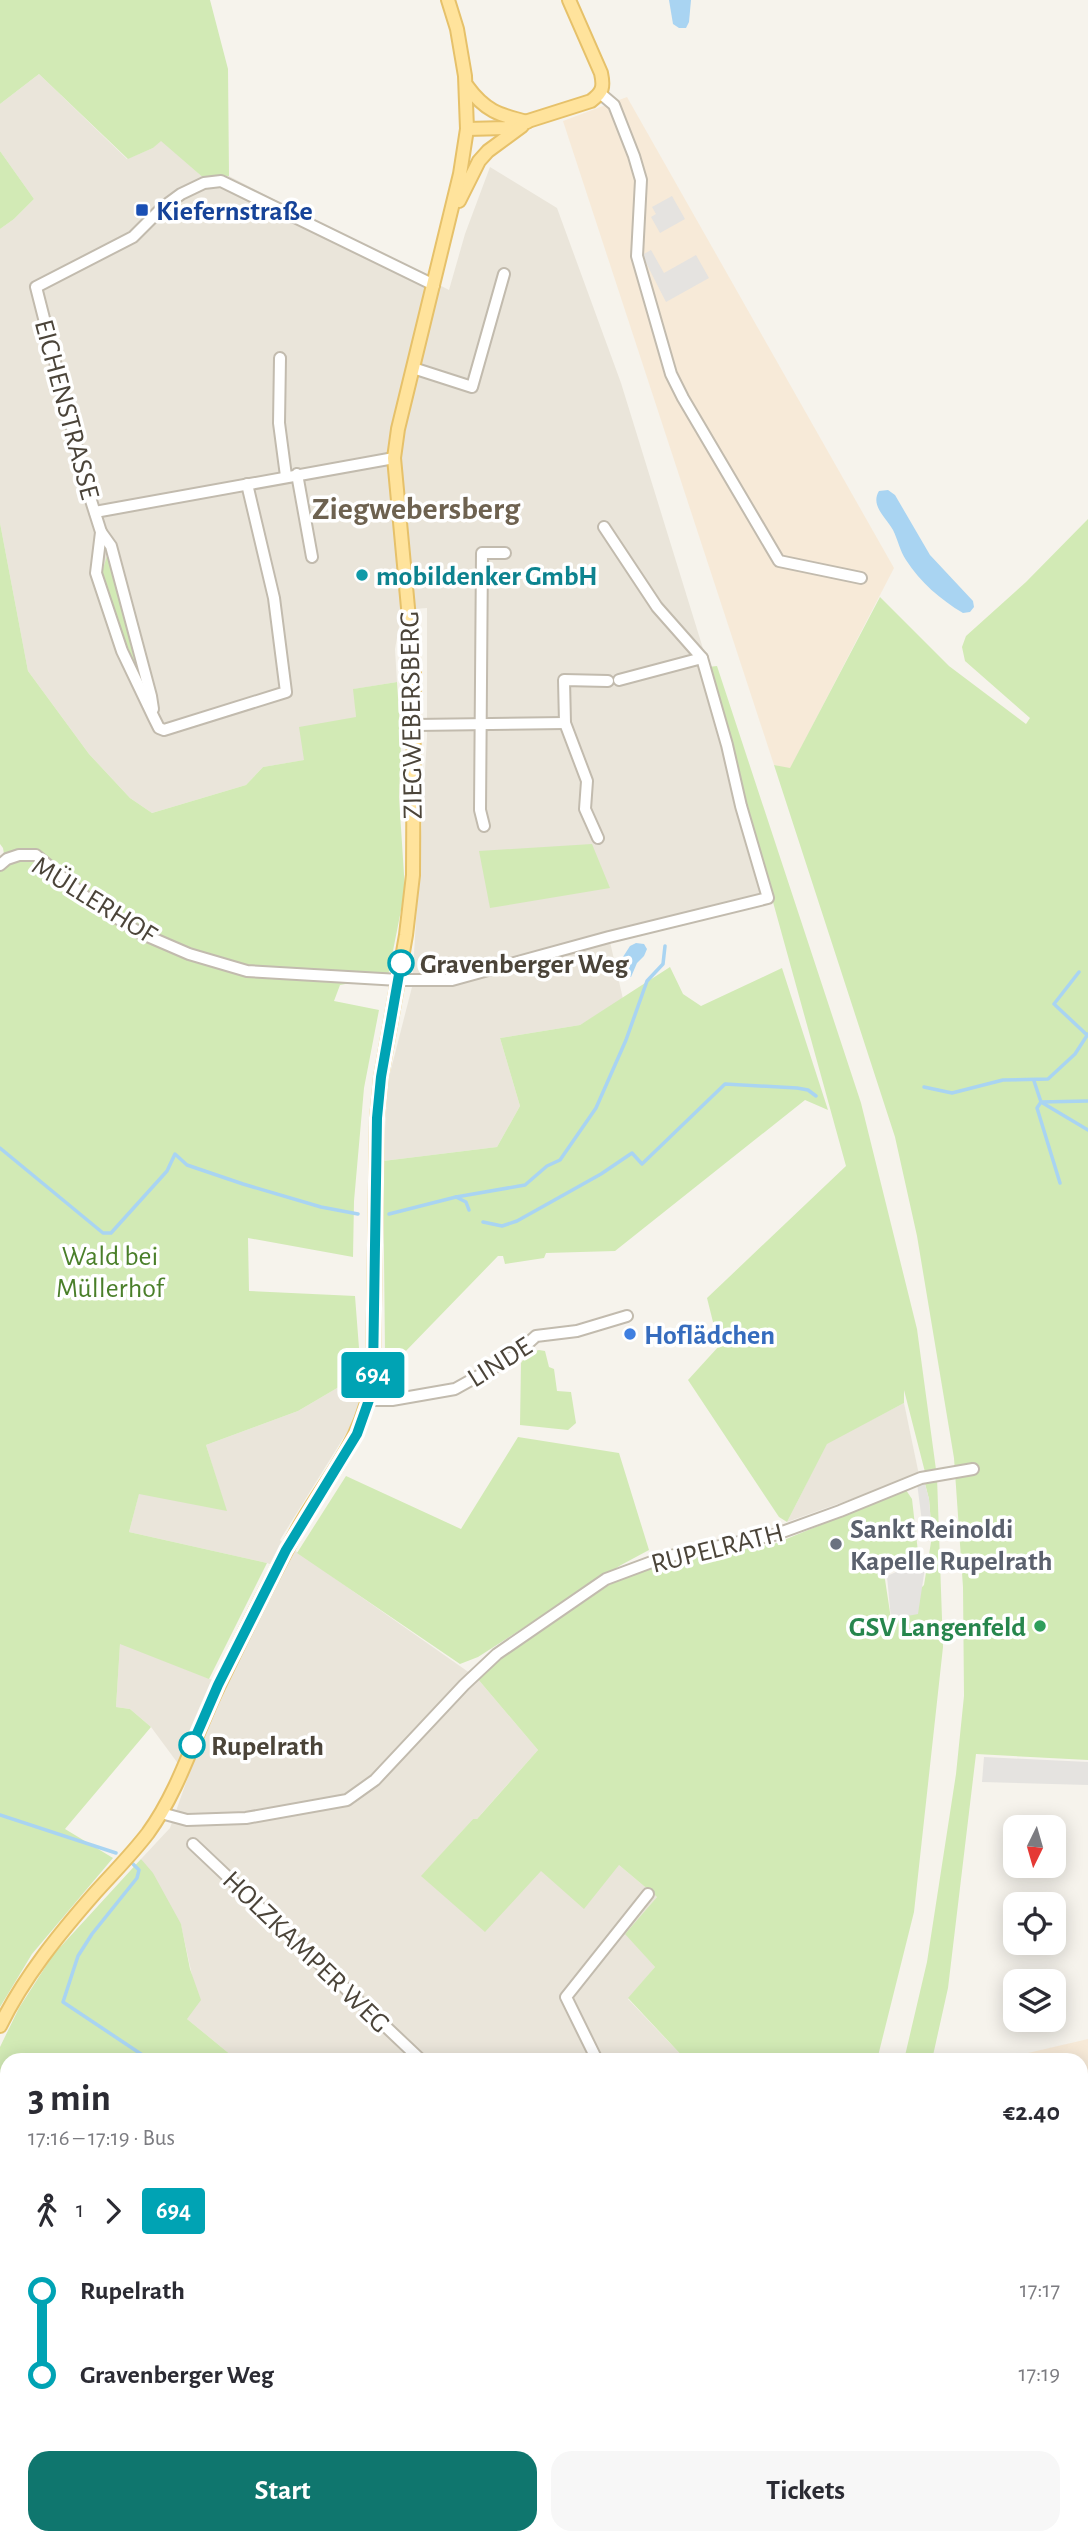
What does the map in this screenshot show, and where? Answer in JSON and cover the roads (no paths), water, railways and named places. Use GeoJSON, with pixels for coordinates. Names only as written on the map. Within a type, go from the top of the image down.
{"type":"FeatureCollection","features":[{"type":"Feature","properties":{"kind":"main road","name":"ZIEGWEBERSBERG"},"geometry":{"type":"LineString","coordinates":[[0,2026],[22,1986],[50,1946],[136,1847],[161,1813],[205,1714],[258,1606],[302,1523],[357,1434],[369,1400],[373,1373],[377,1118],[413,875],[415,672],[394,458],[398,429],[460,174],[467,129],[467,86],[457,29],[448,0]]}},
{"type":"Feature","properties":{"kind":"main road"},"geometry":{"type":"LineString","coordinates":[[467,129],[506,128],[596,98],[604,85],[601,73],[569,0]]}},
{"type":"Feature","properties":{"kind":"main road"},"geometry":{"type":"LineString","coordinates":[[467,86],[486,108],[500,115],[528,122]]}},
{"type":"Feature","properties":{"kind":"main road"},"geometry":{"type":"LineString","coordinates":[[449,222],[479,161],[528,122]]}},
{"type":"Feature","properties":{"kind":"street"},"geometry":{"type":"LineString","coordinates":[[596,98],[614,105],[638,168],[641,200],[637,256],[671,374],[683,398],[779,561],[861,578]]}},
{"type":"Feature","properties":{"kind":"street","name":"EICHENSTRASSE"},"geometry":{"type":"LineString","coordinates":[[154,718],[152,696],[111,546],[101,532],[85,479],[36,287],[133,237],[162,208],[181,194],[204,183],[221,181],[434,285]]}},
{"type":"Feature","properties":{"kind":"street"},"geometry":{"type":"LineString","coordinates":[[413,368],[472,387],[505,274]]}},
{"type":"Feature","properties":{"kind":"street"},"geometry":{"type":"LineString","coordinates":[[280,358],[279,423],[312,557]]}},
{"type":"Feature","properties":{"kind":"street"},"geometry":{"type":"LineString","coordinates":[[95,512],[394,458]]}},
{"type":"Feature","properties":{"kind":"street","name":"EICHENSTRASSE"},"geometry":{"type":"LineString","coordinates":[[101,532],[96,573],[122,651],[159,728],[164,730],[286,692],[274,598],[247,484]]}},
{"type":"Feature","properties":{"kind":"street"},"geometry":{"type":"LineString","coordinates":[[399,980],[452,980],[609,937],[768,898],[702,658],[657,607],[604,527]]}},
{"type":"Feature","properties":{"kind":"street"},"geometry":{"type":"LineString","coordinates":[[484,826],[480,810],[482,553],[505,553]]}},
{"type":"Feature","properties":{"kind":"street"},"geometry":{"type":"LineString","coordinates":[[598,838],[585,809],[587,781],[565,723],[564,680],[613,681],[702,658]]}},
{"type":"Feature","properties":{"kind":"street"},"geometry":{"type":"LineString","coordinates":[[415,724],[565,723]]}},
{"type":"Feature","properties":{"kind":"street","name":"MÜLLERHOF"},"geometry":{"type":"LineString","coordinates":[[0,865],[15,856],[36,855],[86,897],[138,932],[189,954],[247,971],[399,980]]}},
{"type":"Feature","properties":{"kind":"street","name":"LINDE"},"geometry":{"type":"LineString","coordinates":[[369,1400],[392,1400],[455,1389],[514,1356],[536,1336],[577,1331],[627,1317]]}},
{"type":"Feature","properties":{"kind":"street","name":"RUPELRATH"},"geometry":{"type":"LineString","coordinates":[[161,1813],[187,1820],[246,1818],[348,1800],[389,1766],[464,1685],[497,1654],[607,1579],[665,1558],[774,1535],[921,1478],[973,1469]]}},
{"type":"Feature","properties":{"kind":"street","name":"HOLZKAMPER WEG"},"geometry":{"type":"LineString","coordinates":[[193,1844],[414,2053]]}},
{"type":"Feature","properties":{"kind":"street"},"geometry":{"type":"LineString","coordinates":[[594,2053],[566,1997],[648,1894]]}},
{"type":"Feature","properties":{"kind":"water"},"geometry":{"type":"Polygon","coordinates":[[[669,0],[691,0],[686,28],[673,24],[669,0]]]}},
{"type":"Feature","properties":{"kind":"water"},"geometry":{"type":"Polygon","coordinates":[[[888,490],[895,495],[930,555],[973,601],[974,607],[970,612],[963,613],[939,596],[924,583],[906,560],[893,530],[876,502],[879,491],[888,490]]]}},
{"type":"Feature","properties":{"kind":"water"},"geometry":{"type":"Polygon","coordinates":[[[636,943],[644,944],[647,949],[631,977],[625,974],[621,960],[630,946],[636,943]]]}},
{"type":"Feature","properties":{"kind":"waterway"},"geometry":{"type":"LineString","coordinates":[[456,1197],[525,1185],[547,1166],[560,1160],[596,1108],[626,1040],[647,981],[663,964],[665,946]]}},
{"type":"Feature","properties":{"kind":"waterway"},"geometry":{"type":"LineString","coordinates":[[1079,972],[1054,1004],[1087,1035]]}},
{"type":"Feature","properties":{"kind":"waterway"},"geometry":{"type":"LineString","coordinates":[[924,1087],[952,1093],[1003,1080],[1048,1079],[1075,1054],[1088,1034]]}},
{"type":"Feature","properties":{"kind":"waterway"},"geometry":{"type":"LineString","coordinates":[[1034,1081],[1041,1102],[1088,1130]]}},
{"type":"Feature","properties":{"kind":"waterway"},"geometry":{"type":"LineString","coordinates":[[483,1222],[502,1226],[517,1221],[601,1174],[632,1153],[642,1164],[725,1084],[797,1088],[808,1090],[816,1096]]}},
{"type":"Feature","properties":{"kind":"waterway"},"geometry":{"type":"LineString","coordinates":[[1060,1183],[1037,1108],[1041,1102],[1088,1101]]}},
{"type":"Feature","properties":{"kind":"waterway"},"geometry":{"type":"LineString","coordinates":[[0,1148],[103,1233],[111,1233],[167,1171],[175,1154],[187,1165],[243,1184],[321,1207],[358,1214]]}},
{"type":"Feature","properties":{"kind":"waterway"},"geometry":{"type":"LineString","coordinates":[[389,1214],[456,1197],[466,1202],[469,1210]]}},
{"type":"Feature","properties":{"kind":"waterway"},"geometry":{"type":"LineString","coordinates":[[0,1815],[116,1853]]}},
{"type":"Feature","properties":{"kind":"waterway"},"geometry":{"type":"LineString","coordinates":[[133,1864],[139,1870],[137,1878],[92,1934],[78,1956],[63,2002],[140,2053]]}},
{"type":"Feature","properties":{"kind":"place","name":"Kiefernstraße"},"geometry":{"type":"Point","coordinates":[142,210]}},
{"type":"Feature","properties":{"kind":"place","name":"mobildenker GmbH"},"geometry":{"type":"Point","coordinates":[362,575]}},
{"type":"Feature","properties":{"kind":"place","name":"Gravenberger Weg"},"geometry":{"type":"Point","coordinates":[401,963]}},
{"type":"Feature","properties":{"kind":"place","name":"Hoflädchen"},"geometry":{"type":"Point","coordinates":[630,1334]}},
{"type":"Feature","properties":{"kind":"place","name":"Sankt Reinoldi Kapelle Rupelrath"},"geometry":{"type":"Point","coordinates":[836,1544]}},
{"type":"Feature","properties":{"kind":"place","name":"GSV Langenfeld"},"geometry":{"type":"Point","coordinates":[1040,1626]}},
{"type":"Feature","properties":{"kind":"place","name":"Rupelrath"},"geometry":{"type":"Point","coordinates":[192,1745]}},
{"type":"Feature","properties":{"kind":"district","name":"Ziegwebersberg"},"geometry":{"type":"Point","coordinates":[416,508]}},
{"type":"Feature","properties":{"kind":"park label","name":"Wald bei Müllerhof"},"geometry":{"type":"Point","coordinates":[110,1271]}}]}
